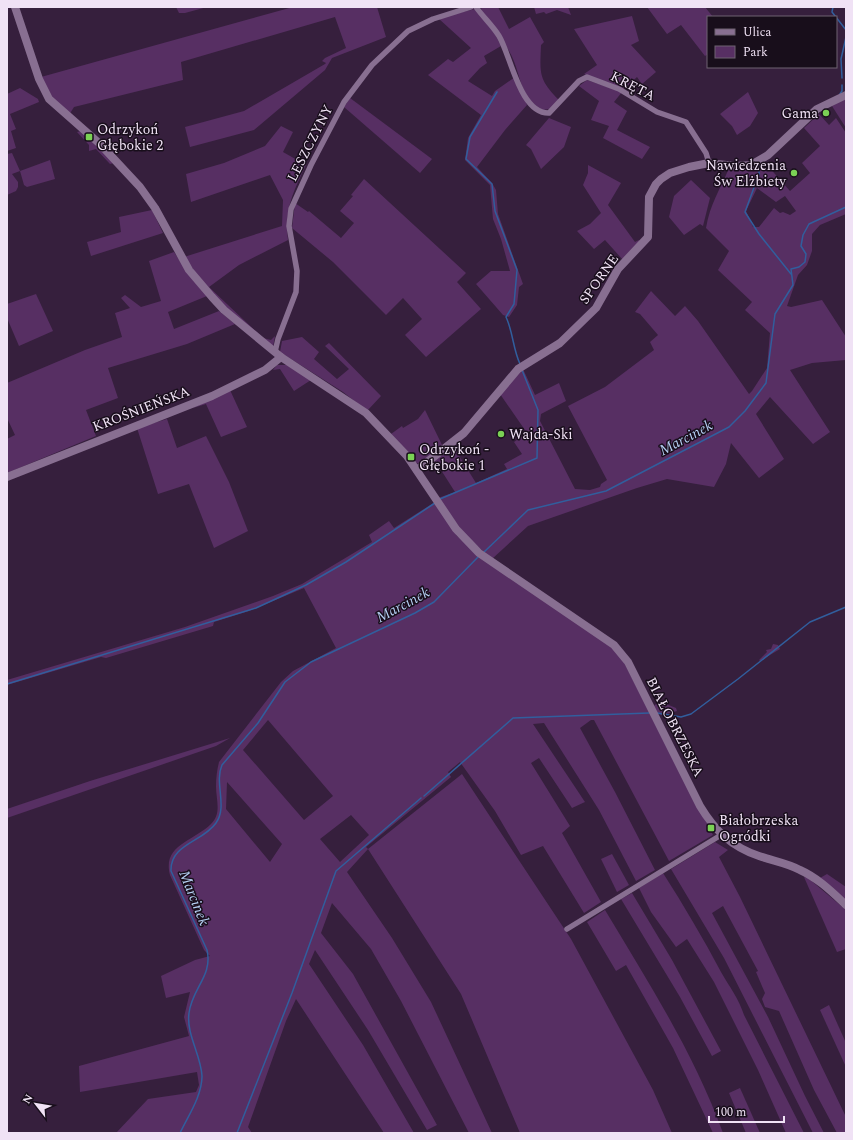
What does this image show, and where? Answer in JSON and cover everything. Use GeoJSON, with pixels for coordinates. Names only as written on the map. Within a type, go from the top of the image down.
{"type":"FeatureCollection","features":[{"type":"Feature","properties":{"kind":"street","name":"BIAŁOBRZESKA"},"geometry":{"type":"LineString","coordinates":[[15,7],[39,79],[49,99],[100,144],[140,187],[155,208],[184,261],[199,283],[224,310],[278,355],[366,413],[389,436],[418,469],[456,529],[481,554],[614,644],[628,662],[700,806],[712,825],[721,835],[740,848],[800,869],[822,884],[846,905]]}},
{"type":"Feature","properties":{"kind":"street","name":"LESZCZYNY"},"geometry":{"type":"LineString","coordinates":[[278,355],[278,339],[296,292],[297,271],[289,226],[291,209],[344,102],[372,65],[408,31],[433,19],[471,7]]}},
{"type":"Feature","properties":{"kind":"street","name":"KRĘTA"},"geometry":{"type":"LineString","coordinates":[[476,7],[500,37],[526,99],[541,112],[549,113],[578,82],[587,77],[619,88],[657,112],[686,122],[706,153],[709,163]]}},
{"type":"Feature","properties":{"kind":"street","name":"SPORNE"},"geometry":{"type":"LineString","coordinates":[[418,469],[464,433],[521,367],[560,343],[596,308],[618,269],[648,236],[649,197],[656,184],[670,173],[709,163],[744,166],[762,160],[817,109],[846,95]]}},
{"type":"Feature","properties":{"kind":"street","name":"KROŚNIEŃSKA"},"geometry":{"type":"LineString","coordinates":[[7,477],[212,396],[265,370],[278,355]]}},
{"type":"Feature","properties":{"kind":"street"},"geometry":{"type":"LineString","coordinates":[[566,929],[721,835]]}},
{"type":"Feature","properties":{"kind":"green space"},"geometry":{"type":"Polygon","coordinates":[[[176,7],[207,7],[185,13],[179,13],[176,7]]]}},
{"type":"Feature","properties":{"kind":"green space"},"geometry":{"type":"Polygon","coordinates":[[[293,7],[377,7],[386,37],[332,58],[325,70],[254,130],[190,147],[185,127],[244,111],[325,64],[326,63],[322,61],[325,58],[346,48],[335,17],[181,62],[183,80],[74,107],[69,115],[51,97],[41,77],[293,7]]]}},
{"type":"Feature","properties":{"kind":"green space"},"geometry":{"type":"Polygon","coordinates":[[[481,7],[498,7],[509,29],[530,17],[544,42],[541,45],[540,62],[544,81],[559,100],[550,109],[542,110],[528,97],[509,51],[500,36],[482,13],[481,7]]]}},
{"type":"Feature","properties":{"kind":"green space"},"geometry":{"type":"Polygon","coordinates":[[[534,7],[568,7],[571,15],[557,10],[546,14],[544,12],[536,14],[534,7]]]}},
{"type":"Feature","properties":{"kind":"green space"},"geometry":{"type":"Polygon","coordinates":[[[647,7],[705,7],[712,16],[707,16],[707,55],[705,56],[681,25],[667,34],[647,7]]]}},
{"type":"Feature","properties":{"kind":"green space"},"geometry":{"type":"Polygon","coordinates":[[[475,9],[494,32],[501,46],[484,56],[487,63],[468,81],[492,96],[495,91],[515,77],[527,105],[505,130],[477,167],[492,183],[496,190],[498,214],[523,284],[519,287],[517,305],[509,317],[503,315],[476,284],[491,271],[510,271],[501,239],[493,219],[490,185],[465,160],[468,138],[481,115],[428,75],[448,59],[453,62],[471,48],[438,18],[475,9]]]}},
{"type":"Feature","properties":{"kind":"green space"},"geometry":{"type":"Polygon","coordinates":[[[632,16],[639,41],[631,45],[656,72],[642,84],[637,77],[624,89],[584,74],[597,65],[574,29],[632,16]]]}},
{"type":"Feature","properties":{"kind":"green space"},"geometry":{"type":"Polygon","coordinates":[[[587,80],[622,92],[614,102],[627,111],[617,130],[650,147],[642,159],[603,138],[609,126],[591,120],[599,101],[579,86],[587,80]]]}},
{"type":"Feature","properties":{"kind":"green space"},"geometry":{"type":"Polygon","coordinates":[[[20,88],[38,99],[39,102],[10,114],[16,129],[11,131],[16,148],[7,151],[7,94],[20,88]]]}},
{"type":"Feature","properties":{"kind":"green space"},"geometry":{"type":"Polygon","coordinates":[[[748,92],[758,113],[750,126],[737,135],[732,126],[720,114],[748,92]]]}},
{"type":"Feature","properties":{"kind":"green space"},"geometry":{"type":"Polygon","coordinates":[[[350,98],[432,159],[420,173],[344,107],[350,98]]]}},
{"type":"Feature","properties":{"kind":"green space"},"geometry":{"type":"Polygon","coordinates":[[[846,98],[846,128],[832,106],[846,98]]]}},
{"type":"Feature","properties":{"kind":"green space"},"geometry":{"type":"Polygon","coordinates":[[[819,114],[829,125],[836,118],[846,133],[846,214],[820,225],[812,234],[812,251],[807,265],[798,275],[787,306],[791,307],[822,300],[846,337],[846,360],[812,363],[790,370],[830,432],[813,444],[770,397],[756,414],[784,459],[759,478],[731,443],[726,464],[714,487],[667,479],[637,488],[528,526],[492,559],[466,536],[438,498],[455,492],[434,459],[453,446],[476,483],[507,469],[504,464],[522,454],[514,442],[527,433],[500,394],[523,369],[535,395],[559,383],[566,401],[541,414],[540,421],[575,489],[590,490],[600,487],[601,484],[607,480],[568,406],[605,387],[654,350],[650,342],[658,335],[640,314],[635,312],[651,291],[675,316],[685,306],[698,321],[749,394],[752,391],[767,368],[770,333],[745,310],[752,302],[718,270],[729,251],[706,228],[713,204],[729,168],[761,163],[764,167],[767,165],[790,191],[810,173],[802,163],[820,146],[804,128],[819,114]],[[757,188],[746,211],[753,227],[759,227],[774,208],[780,213],[783,212],[790,215],[796,211],[785,196],[776,202],[757,188]]]}},
{"type":"Feature","properties":{"kind":"green space"},"geometry":{"type":"Polygon","coordinates":[[[549,118],[571,127],[564,147],[541,169],[531,149],[526,145],[549,118]]]}},
{"type":"Feature","properties":{"kind":"green space"},"geometry":{"type":"Polygon","coordinates":[[[281,126],[293,132],[283,152],[306,165],[291,201],[287,219],[288,240],[239,265],[209,287],[263,338],[271,340],[275,336],[273,347],[223,305],[207,288],[184,257],[282,226],[283,200],[270,175],[191,202],[186,174],[224,163],[265,146],[281,126]]]}},
{"type":"Feature","properties":{"kind":"green space"},"geometry":{"type":"Polygon","coordinates":[[[81,131],[114,163],[110,164],[96,149],[89,151],[89,145],[77,132],[81,131]]]}},
{"type":"Feature","properties":{"kind":"green space"},"geometry":{"type":"Polygon","coordinates":[[[12,153],[20,171],[12,174],[18,182],[16,191],[7,195],[7,154],[12,153]]]}},
{"type":"Feature","properties":{"kind":"green space"},"geometry":{"type":"Polygon","coordinates":[[[50,160],[55,179],[27,187],[24,185],[20,171],[50,160]]]}},
{"type":"Feature","properties":{"kind":"green space"},"geometry":{"type":"Polygon","coordinates":[[[588,165],[621,183],[608,205],[635,242],[639,240],[640,242],[623,260],[605,240],[594,249],[577,231],[590,224],[601,213],[583,185],[588,173],[588,165]]]}},
{"type":"Feature","properties":{"kind":"green space"},"geometry":{"type":"Polygon","coordinates":[[[364,179],[466,273],[457,282],[481,309],[426,357],[405,335],[422,319],[403,298],[386,315],[333,262],[292,228],[295,203],[308,212],[309,211],[341,238],[354,223],[340,211],[353,196],[351,195],[364,179]]]}},
{"type":"Feature","properties":{"kind":"green space"},"geometry":{"type":"Polygon","coordinates":[[[691,180],[710,198],[703,226],[700,224],[684,235],[669,217],[674,196],[691,180]]]}},
{"type":"Feature","properties":{"kind":"green space"},"geometry":{"type":"Polygon","coordinates":[[[152,210],[163,233],[91,256],[87,242],[121,232],[119,217],[152,210]]]}},
{"type":"Feature","properties":{"kind":"green space"},"geometry":{"type":"Polygon","coordinates":[[[174,252],[193,280],[207,296],[168,312],[174,329],[219,311],[235,324],[187,344],[108,368],[118,398],[86,410],[96,436],[7,473],[7,439],[15,435],[7,418],[7,383],[85,350],[122,337],[115,313],[130,308],[121,298],[125,295],[141,307],[161,301],[149,261],[174,252]]]}},
{"type":"Feature","properties":{"kind":"green space"},"geometry":{"type":"Polygon","coordinates":[[[36,294],[53,331],[19,346],[7,318],[7,304],[36,294]]]}},
{"type":"Feature","properties":{"kind":"green space"},"geometry":{"type":"Polygon","coordinates":[[[302,337],[319,352],[314,359],[337,379],[349,369],[325,346],[329,343],[381,396],[367,411],[343,392],[280,352],[282,341],[302,337]]]}},
{"type":"Feature","properties":{"kind":"green space"},"geometry":{"type":"Polygon","coordinates":[[[277,365],[287,365],[311,380],[294,391],[280,369],[273,370],[277,365]]]}},
{"type":"Feature","properties":{"kind":"green space"},"geometry":{"type":"Polygon","coordinates":[[[230,390],[247,427],[221,437],[206,404],[193,408],[230,390]]]}},
{"type":"Feature","properties":{"kind":"green space"},"geometry":{"type":"Polygon","coordinates":[[[425,410],[443,447],[422,464],[415,463],[391,434],[402,426],[403,428],[418,419],[425,410]]]}},
{"type":"Feature","properties":{"kind":"green space"},"geometry":{"type":"Polygon","coordinates":[[[167,419],[177,448],[206,436],[229,482],[248,531],[214,548],[189,484],[158,494],[137,428],[167,419]]]}},
{"type":"Feature","properties":{"kind":"green space"},"geometry":{"type":"Polygon","coordinates":[[[435,502],[457,536],[619,653],[713,835],[669,861],[594,720],[591,720],[580,728],[655,870],[636,881],[599,810],[544,723],[533,724],[585,802],[572,808],[539,758],[531,763],[570,826],[562,833],[601,902],[584,913],[543,846],[521,855],[495,811],[460,762],[448,772],[451,777],[366,847],[368,849],[347,872],[392,938],[431,1002],[492,1133],[469,1133],[401,1001],[371,949],[332,903],[321,933],[353,974],[437,1125],[427,1130],[368,1030],[315,950],[309,964],[363,1045],[414,1133],[384,1133],[296,999],[286,1021],[248,1127],[252,1133],[116,1133],[148,1099],[196,1092],[199,1085],[197,1072],[80,1092],[79,1066],[189,1036],[184,1017],[190,992],[166,998],[161,976],[195,960],[210,956],[204,950],[170,875],[169,865],[171,857],[175,850],[204,830],[214,820],[218,806],[216,783],[219,762],[281,682],[293,671],[336,648],[304,588],[249,611],[214,622],[213,626],[106,658],[101,657],[7,685],[7,680],[185,627],[273,596],[302,584],[372,542],[369,535],[389,521],[394,528],[435,502]],[[268,720],[243,750],[304,820],[333,796],[268,720]],[[227,782],[226,809],[270,862],[282,844],[227,782]],[[351,815],[320,839],[340,862],[369,835],[351,815]]]}},
{"type":"Feature","properties":{"kind":"green space"},"geometry":{"type":"Polygon","coordinates":[[[773,644],[778,645],[780,649],[760,661],[759,660],[767,652],[766,650],[771,649],[773,644]]]}},
{"type":"Feature","properties":{"kind":"green space"},"geometry":{"type":"Polygon","coordinates":[[[659,701],[676,708],[677,711],[662,715],[656,713],[654,706],[659,701]]]}},
{"type":"Feature","properties":{"kind":"green space"},"geometry":{"type":"Polygon","coordinates":[[[230,738],[216,746],[7,818],[7,809],[90,781],[230,738]]]}},
{"type":"Feature","properties":{"kind":"green space"},"geometry":{"type":"Polygon","coordinates":[[[462,774],[571,939],[653,1090],[672,1133],[520,1133],[461,994],[368,849],[462,774]]]}},
{"type":"Feature","properties":{"kind":"green space"},"geometry":{"type":"Polygon","coordinates":[[[715,842],[728,850],[719,857],[740,897],[846,1117],[846,1133],[837,1133],[814,1090],[779,1011],[765,1007],[762,999],[765,993],[756,972],[758,971],[723,906],[712,913],[768,1017],[824,1133],[813,1133],[724,958],[671,869],[715,842]]]}},
{"type":"Feature","properties":{"kind":"green space"},"geometry":{"type":"Polygon","coordinates":[[[612,854],[629,885],[617,892],[601,859],[612,854]]]}},
{"type":"Feature","properties":{"kind":"green space"},"geometry":{"type":"Polygon","coordinates":[[[663,873],[737,998],[744,1015],[804,1133],[786,1133],[758,1070],[714,982],[687,939],[676,947],[651,912],[639,888],[663,873]]]}},
{"type":"Feature","properties":{"kind":"green space"},"geometry":{"type":"Polygon","coordinates":[[[827,874],[846,887],[846,901],[820,878],[827,874]]]}},
{"type":"Feature","properties":{"kind":"green space"},"geometry":{"type":"Polygon","coordinates":[[[804,877],[808,878],[846,910],[846,949],[837,952],[804,877]]]}},
{"type":"Feature","properties":{"kind":"green space"},"geometry":{"type":"Polygon","coordinates":[[[632,893],[672,960],[721,1051],[712,1056],[680,997],[621,899],[632,893]]]}},
{"type":"Feature","properties":{"kind":"green space"},"geometry":{"type":"Polygon","coordinates":[[[605,910],[654,991],[684,1046],[711,1103],[723,1133],[713,1133],[673,1048],[626,965],[616,971],[587,922],[605,910]]]}},
{"type":"Feature","properties":{"kind":"green space"},"geometry":{"type":"Polygon","coordinates":[[[829,1005],[846,1043],[846,1067],[820,1010],[829,1005]]]}},
{"type":"Feature","properties":{"kind":"green space"},"geometry":{"type":"Polygon","coordinates":[[[740,1088],[760,1133],[746,1133],[729,1093],[740,1088]]]}},
{"type":"Feature","properties":{"kind":"waterway"},"geometry":{"type":"LineString","coordinates":[[833,7],[832,12],[835,16]]}},
{"type":"Feature","properties":{"kind":"waterway"},"geometry":{"type":"LineString","coordinates":[[837,18],[846,30]]}},
{"type":"Feature","properties":{"kind":"waterway"},"geometry":{"type":"LineString","coordinates":[[842,78],[841,59],[846,37]]}},
{"type":"Feature","properties":{"kind":"waterway"},"geometry":{"type":"LineString","coordinates":[[840,94],[842,91],[842,85]]}},
{"type":"Feature","properties":{"kind":"waterway"},"geometry":{"type":"LineString","coordinates":[[497,92],[470,137],[466,159],[492,184],[495,211],[517,270],[514,304],[506,317],[520,364]]}},
{"type":"Feature","properties":{"kind":"waterway"},"geometry":{"type":"LineString","coordinates":[[759,166],[759,174],[745,212],[759,234],[791,274]]}},
{"type":"Feature","properties":{"kind":"waterway","name":"Marcinek"},"geometry":{"type":"LineString","coordinates":[[484,552],[528,510],[606,491],[729,427],[745,411],[766,383],[775,314],[793,285],[791,269],[799,267],[805,262],[806,254],[801,246],[803,235],[809,224],[846,207]]}},
{"type":"Feature","properties":{"kind":"waterway"},"geometry":{"type":"LineString","coordinates":[[440,499],[537,458],[538,410],[522,370]]}},
{"type":"Feature","properties":{"kind":"waterway"},"geometry":{"type":"LineString","coordinates":[[7,684],[256,608],[306,585],[346,562],[435,503]]}},
{"type":"Feature","properties":{"kind":"waterway","name":"Marcinek"},"geometry":{"type":"LineString","coordinates":[[180,1133],[200,1091],[202,1076],[201,1068],[190,1029],[189,1013],[194,996],[205,975],[208,959],[207,950],[171,871],[172,862],[181,849],[203,835],[216,823],[221,809],[219,779],[222,765],[258,723],[285,682],[311,662],[415,613],[434,602],[479,556]]}},
{"type":"Feature","properties":{"kind":"waterway"},"geometry":{"type":"LineString","coordinates":[[657,713],[681,717],[691,714],[810,622],[846,607]]}},
{"type":"Feature","properties":{"kind":"waterway"},"geometry":{"type":"LineString","coordinates":[[424,796],[513,718],[649,713]]}},
{"type":"Feature","properties":{"kind":"waterway"},"geometry":{"type":"LineString","coordinates":[[237,1133],[292,993],[336,871],[421,798]]}},
{"type":"Feature","properties":{"kind":"place","name":"Gama"},"geometry":{"type":"Point","coordinates":[826,113]}},
{"type":"Feature","properties":{"kind":"place","name":"Odrzykoń Głębokie 2"},"geometry":{"type":"Point","coordinates":[89,137]}},
{"type":"Feature","properties":{"kind":"place","name":"Nawiedzenia Św Elżbiety"},"geometry":{"type":"Point","coordinates":[794,173]}},
{"type":"Feature","properties":{"kind":"place","name":"Wajda-Ski"},"geometry":{"type":"Point","coordinates":[501,434]}},
{"type":"Feature","properties":{"kind":"place","name":"Odrzykoń - Głębokie 1"},"geometry":{"type":"Point","coordinates":[411,457]}},
{"type":"Feature","properties":{"kind":"place","name":"Białobrzeska Ogródki"},"geometry":{"type":"Point","coordinates":[711,828]}}]}
